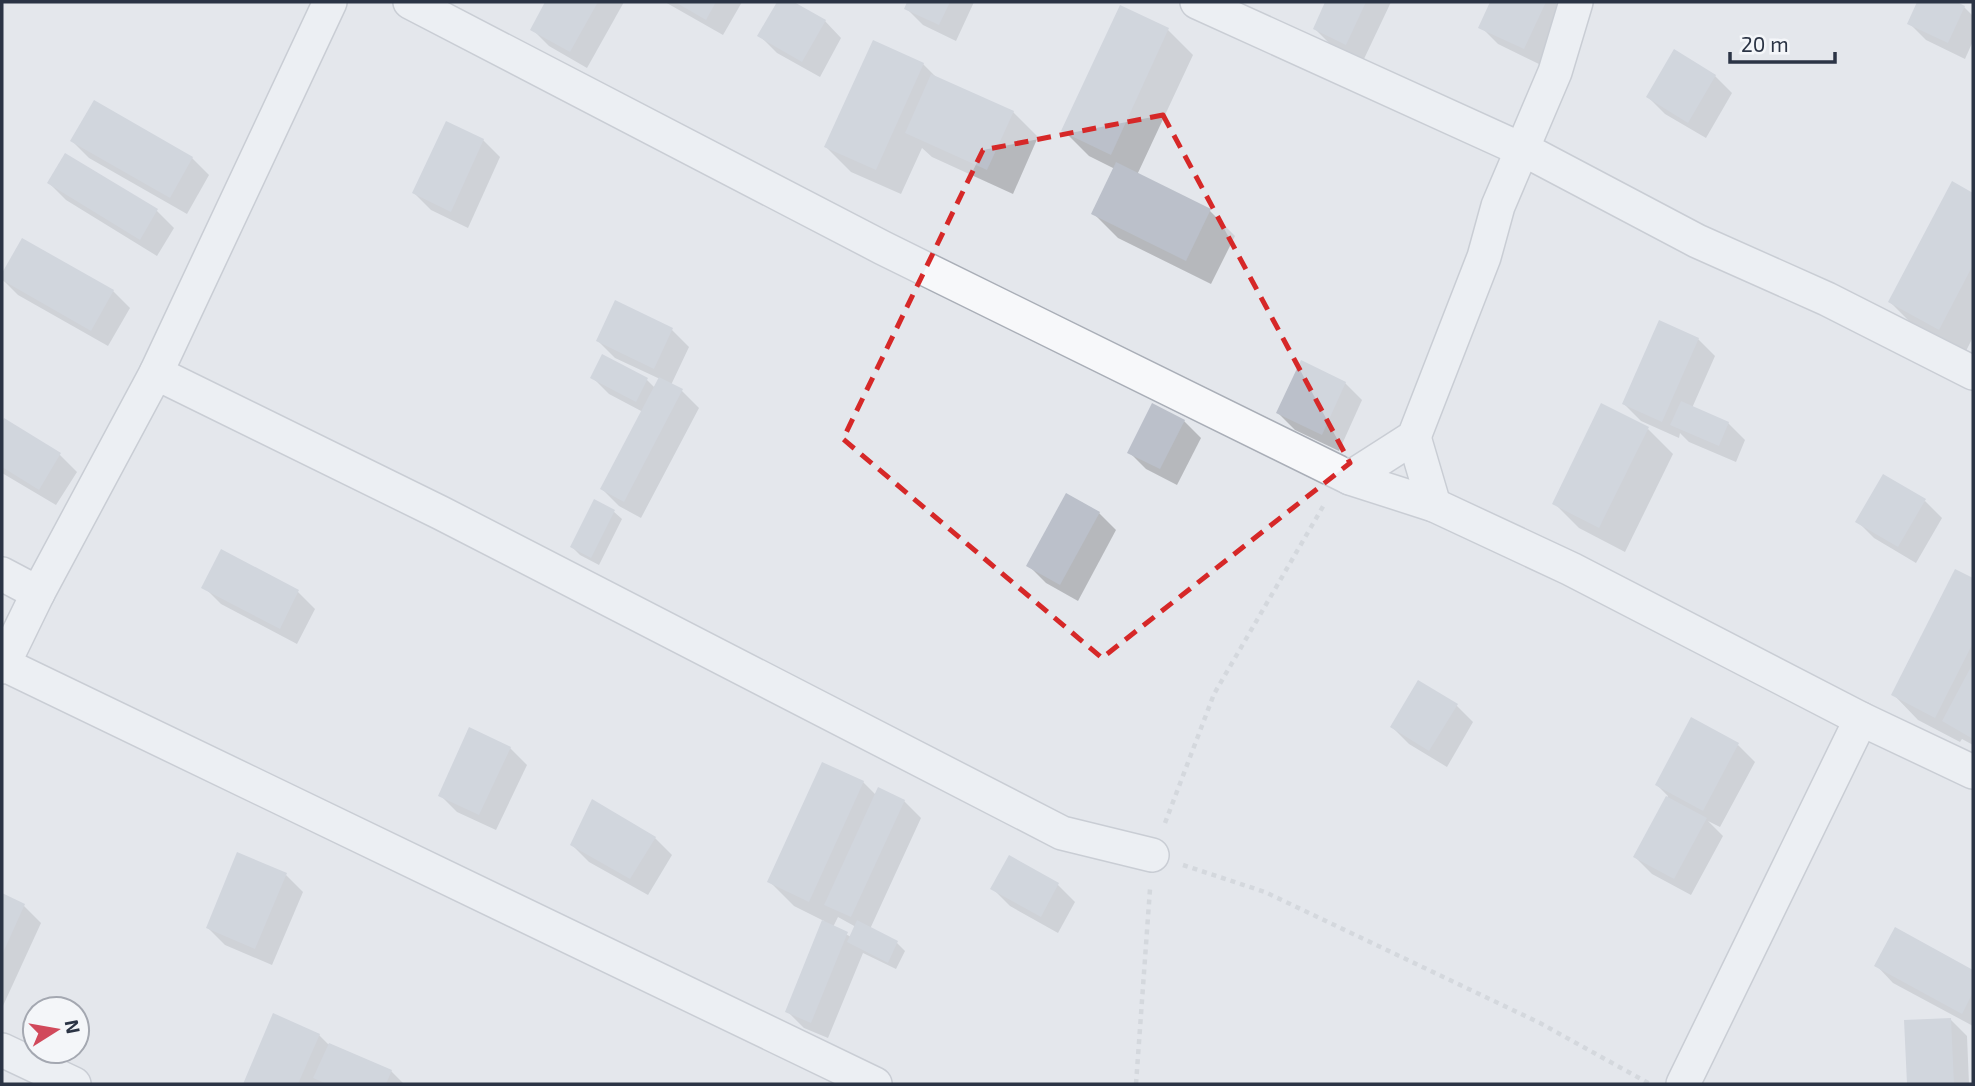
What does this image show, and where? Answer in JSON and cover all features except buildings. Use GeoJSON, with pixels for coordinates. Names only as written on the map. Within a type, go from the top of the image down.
{"type":"FeatureCollection","features":[{"type":"Feature","properties":{"kind":"street"},"geometry":{"type":"LineString","coordinates":[[330,2],[156,373],[2,666],[875,1084]]}},
{"type":"Feature","properties":{"kind":"street"},"geometry":{"type":"LineString","coordinates":[[410,2],[883,248],[1350,478],[1434,505],[1571,569],[1861,719],[1973,772]]}},
{"type":"Feature","properties":{"kind":"street"},"geometry":{"type":"LineString","coordinates":[[1197,2],[1521,149],[1697,240],[1827,299],[1973,373]]}},
{"type":"Feature","properties":{"kind":"street"},"geometry":{"type":"LineString","coordinates":[[1350,478],[1413,437],[1484,257],[1497,205],[1555,72],[1576,2]]}},
{"type":"Feature","properties":{"kind":"street"},"geometry":{"type":"LineString","coordinates":[[156,373],[441,513],[1062,833],[1152,855]]}},
{"type":"Feature","properties":{"kind":"street"},"geometry":{"type":"LineString","coordinates":[[1413,437],[1434,505]]}},
{"type":"Feature","properties":{"kind":"street"},"geometry":{"type":"LineString","coordinates":[[2,574],[38,593]]}},
{"type":"Feature","properties":{"kind":"street"},"geometry":{"type":"LineString","coordinates":[[1683,1084],[1861,719]]}},
{"type":"Feature","properties":{"kind":"street"},"geometry":{"type":"LineString","coordinates":[[2,1050],[74,1084]]}},
{"type":"Feature","properties":{"kind":"path"},"geometry":{"type":"LineString","coordinates":[[1136,1084],[1152,855],[1214,694],[1327,499],[1350,478]]}},
{"type":"Feature","properties":{"kind":"path"},"geometry":{"type":"LineString","coordinates":[[1152,855],[1265,892],[1540,1023],[1651,1084]]}},
{"type":"Feature","properties":{"kind":"highlighted area"},"geometry":{"type":"Polygon","coordinates":[[[1163,115],[1350,463],[1102,658],[843,439],[983,150],[1163,115]]]}}]}
